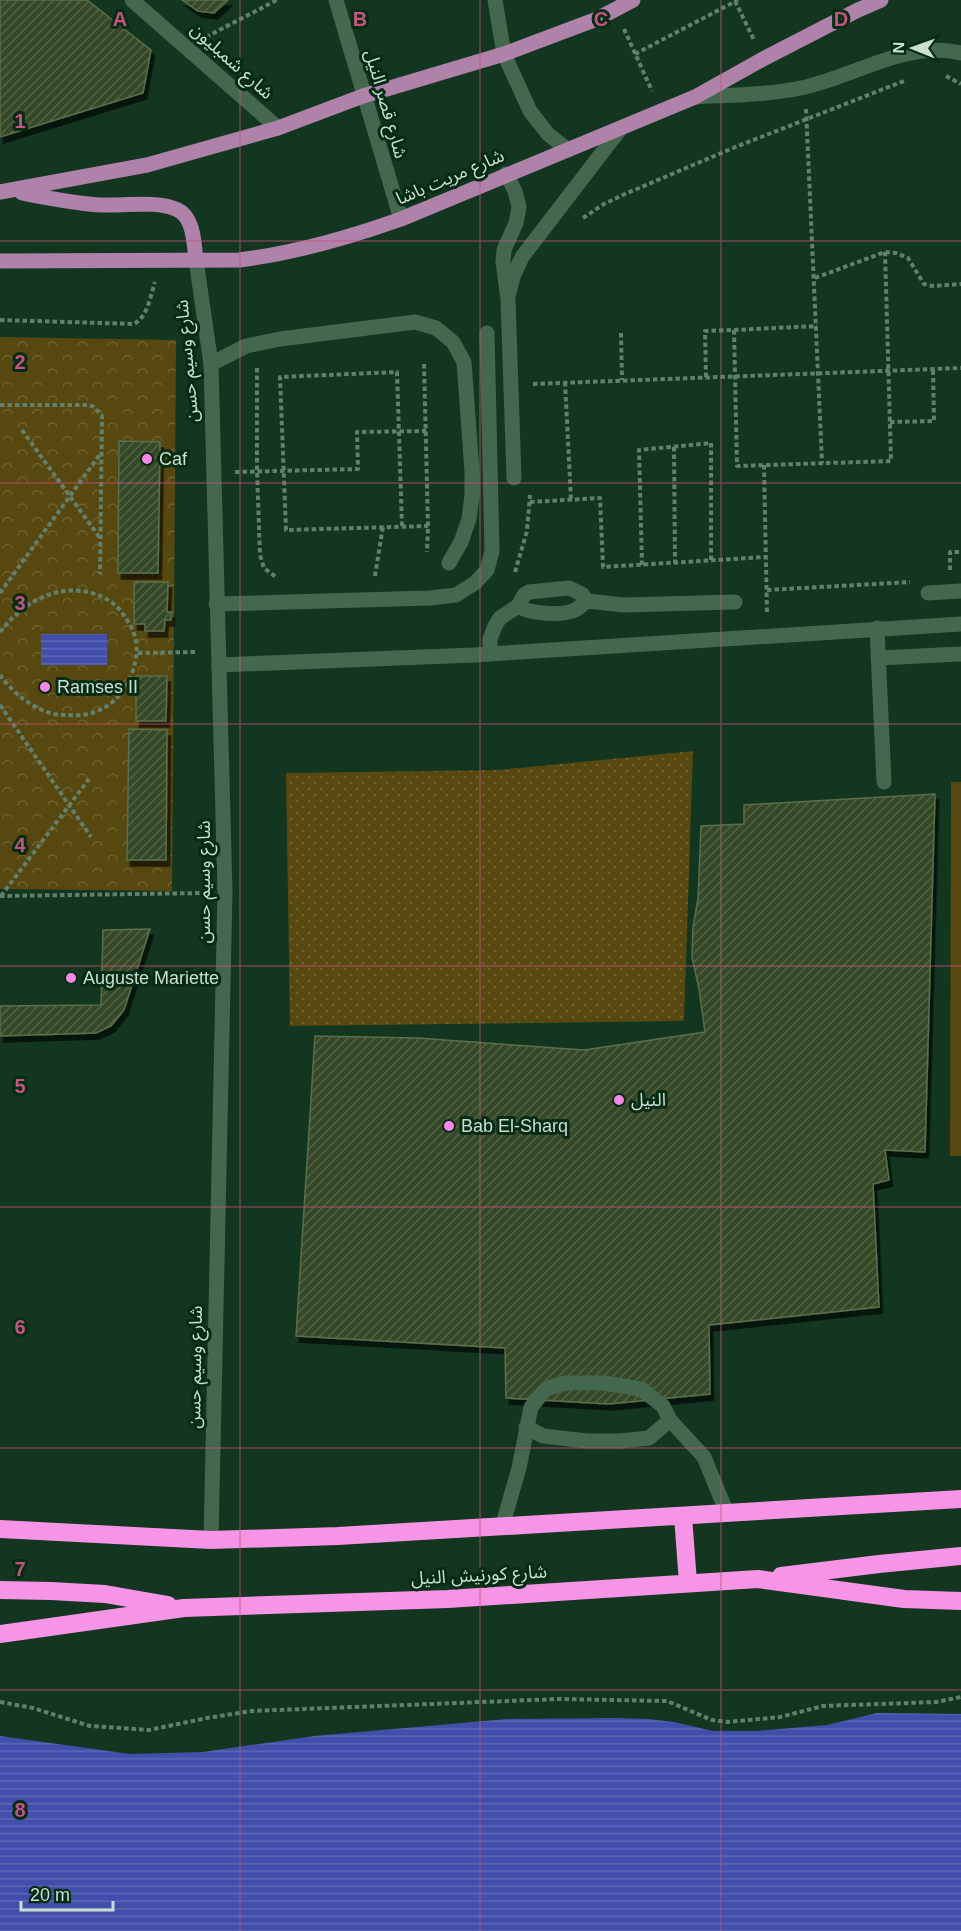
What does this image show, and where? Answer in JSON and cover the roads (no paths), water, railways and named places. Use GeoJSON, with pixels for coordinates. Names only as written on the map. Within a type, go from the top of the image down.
{"type":"FeatureCollection","features":[{"type":"Feature","properties":{"kind":"highway"},"geometry":{"type":"LineString","coordinates":[[0,1529],[210,1540],[338,1536],[961,1499]]}},
{"type":"Feature","properties":{"kind":"highway"},"geometry":{"type":"LineString","coordinates":[[683,1515],[688,1583]]}},
{"type":"Feature","properties":{"kind":"highway"},"geometry":{"type":"LineString","coordinates":[[758,1579],[961,1556]]}},
{"type":"Feature","properties":{"kind":"highway","name":"شارع كورنيش النيل"},"geometry":{"type":"LineString","coordinates":[[0,1634],[184,1608],[448,1599],[758,1579],[904,1599],[961,1601]]}},
{"type":"Feature","properties":{"kind":"highway"},"geometry":{"type":"LineString","coordinates":[[0,1590],[105,1594],[184,1608]]}},
{"type":"Feature","properties":{"kind":"main road"},"geometry":{"type":"LineString","coordinates":[[7,192],[147,165],[278,128],[363,96],[504,54],[597,19],[633,0]]}},
{"type":"Feature","properties":{"kind":"main road","name":"شارع مريت باشا"},"geometry":{"type":"LineString","coordinates":[[0,261],[239,260],[312,248],[401,219],[695,97],[763,59],[881,0]]}},
{"type":"Feature","properties":{"kind":"main road"},"geometry":{"type":"LineString","coordinates":[[7,192],[70,202],[161,206],[178,210],[189,221],[196,260]]}},
{"type":"Feature","properties":{"kind":"street","name":"شارع شمبليون"},"geometry":{"type":"LineString","coordinates":[[132,0],[278,128]]}},
{"type":"Feature","properties":{"kind":"street","name":"شارع قصر النيل"},"geometry":{"type":"LineString","coordinates":[[336,0],[401,219]]}},
{"type":"Feature","properties":{"kind":"street"},"geometry":{"type":"LineString","coordinates":[[495,0],[504,54],[530,111],[549,134],[567,150]]}},
{"type":"Feature","properties":{"kind":"street"},"geometry":{"type":"LineString","coordinates":[[695,97],[756,94],[801,88],[922,50],[947,49],[961,52]]}},
{"type":"Feature","properties":{"kind":"street"},"geometry":{"type":"LineString","coordinates":[[507,299],[522,257],[621,128]]}},
{"type":"Feature","properties":{"kind":"street"},"geometry":{"type":"LineString","coordinates":[[506,174],[516,191],[519,207],[516,223],[504,250],[502,262],[507,299],[514,477]]}},
{"type":"Feature","properties":{"kind":"street","name":"شارع وسيم حسن"},"geometry":{"type":"LineString","coordinates":[[196,260],[211,364],[225,892],[210,1540]]}},
{"type":"Feature","properties":{"kind":"street"},"geometry":{"type":"LineString","coordinates":[[211,364],[246,346],[280,339],[415,322],[436,328],[453,342],[464,362],[472,483],[469,519],[461,542],[449,563]]}},
{"type":"Feature","properties":{"kind":"street"},"geometry":{"type":"LineString","coordinates":[[216,604],[430,598],[456,595],[475,583],[486,570],[492,551],[487,333]]}},
{"type":"Feature","properties":{"kind":"street"},"geometry":{"type":"LineString","coordinates":[[490,654],[492,632],[500,618],[513,609],[529,592],[561,588],[576,590],[586,601]]}},
{"type":"Feature","properties":{"kind":"street"},"geometry":{"type":"LineString","coordinates":[[928,593],[961,591]]}},
{"type":"Feature","properties":{"kind":"street"},"geometry":{"type":"LineString","coordinates":[[513,609],[532,612],[562,612],[576,610],[586,601],[624,605],[735,602]]}},
{"type":"Feature","properties":{"kind":"street"},"geometry":{"type":"LineString","coordinates":[[219,658],[490,654],[961,624]]}},
{"type":"Feature","properties":{"kind":"street"},"geometry":{"type":"LineString","coordinates":[[877,628],[884,782]]}},
{"type":"Feature","properties":{"kind":"street"},"geometry":{"type":"LineString","coordinates":[[878,658],[961,654]]}},
{"type":"Feature","properties":{"kind":"street"},"geometry":{"type":"LineString","coordinates":[[502,1527],[519,1468],[531,1407],[546,1389],[565,1383],[604,1383],[641,1389],[663,1406],[670,1420],[704,1457],[727,1513]]}},
{"type":"Feature","properties":{"kind":"street"},"geometry":{"type":"LineString","coordinates":[[526,1427],[543,1436],[620,1442],[649,1438],[670,1420]]}},
{"type":"Feature","properties":{"kind":"water"},"geometry":{"type":"Polygon","coordinates":[[[41,634],[107,634],[107,665],[41,665],[41,634]]]}},
{"type":"Feature","properties":{"kind":"water"},"geometry":{"type":"Polygon","coordinates":[[[877,1713],[961,1714],[961,1931],[0,1931],[0,1736],[130,1754],[203,1752],[314,1736],[507,1719],[648,1719],[713,1731],[756,1731],[827,1725],[877,1713]]]}},
{"type":"Feature","properties":{"kind":"place","name":"Caf"},"geometry":{"type":"Point","coordinates":[147,459]}},
{"type":"Feature","properties":{"kind":"place","name":"Ramses II"},"geometry":{"type":"Point","coordinates":[45,687]}},
{"type":"Feature","properties":{"kind":"place","name":"Auguste Mariette"},"geometry":{"type":"Point","coordinates":[71,978]}},
{"type":"Feature","properties":{"kind":"place","name":"النيل"},"geometry":{"type":"Point","coordinates":[619,1100]}},
{"type":"Feature","properties":{"kind":"place","name":"Bab El-Sharq"},"geometry":{"type":"Point","coordinates":[449,1126]}}]}
